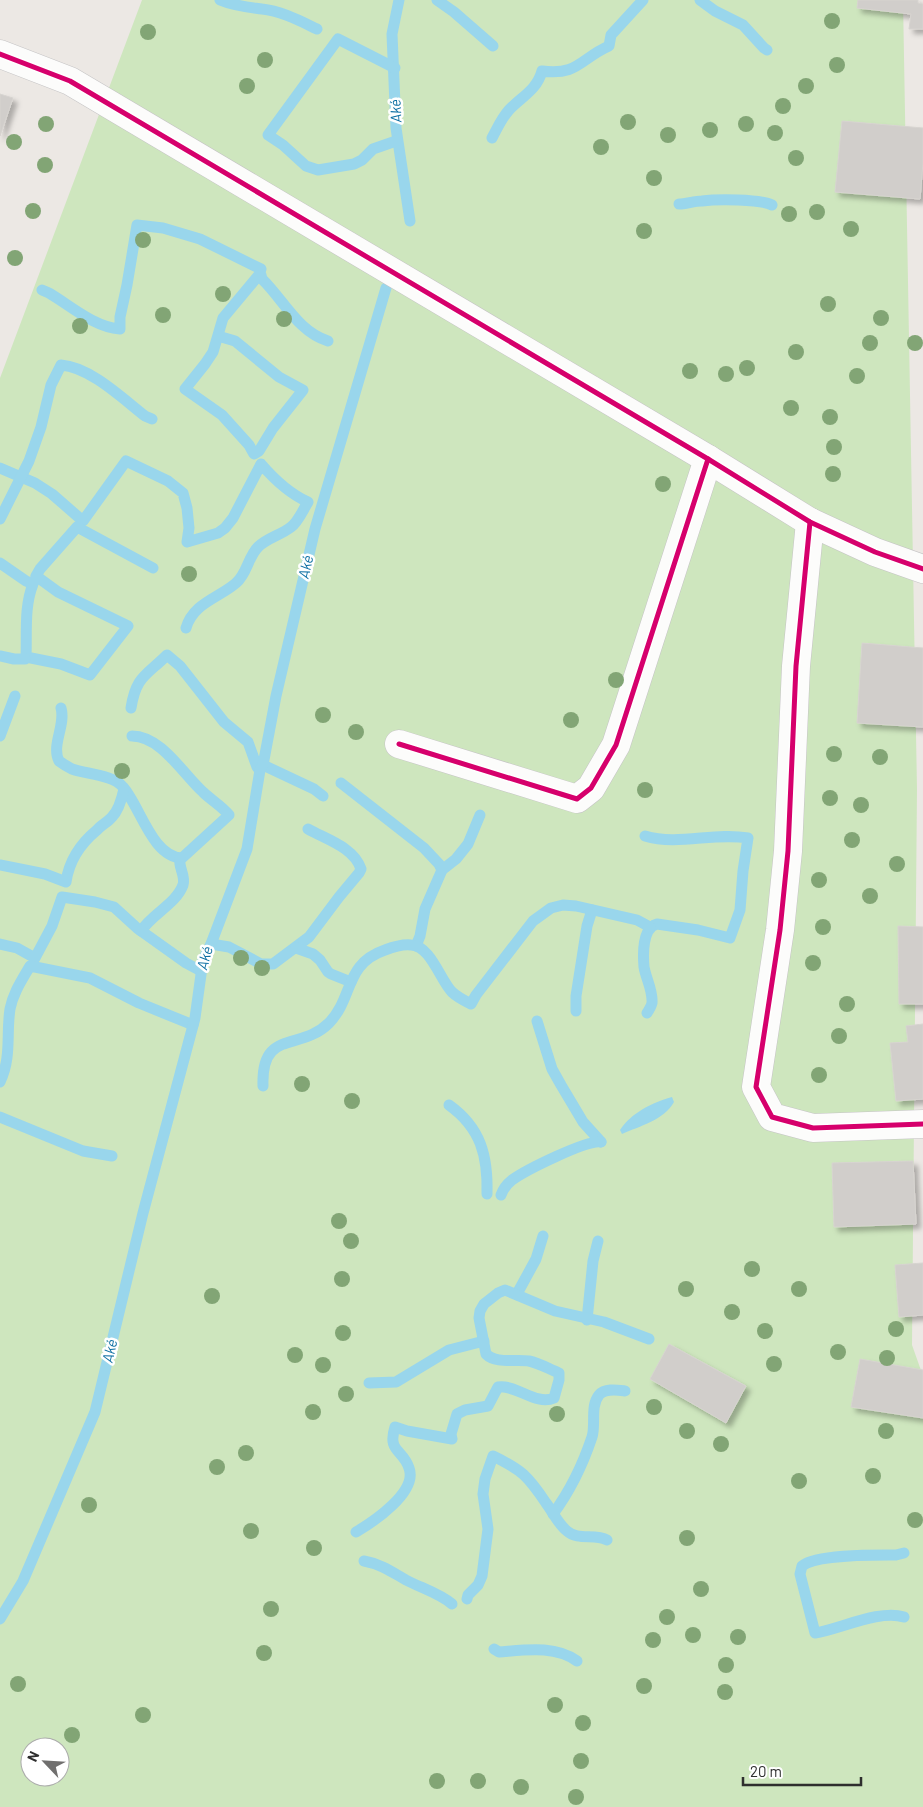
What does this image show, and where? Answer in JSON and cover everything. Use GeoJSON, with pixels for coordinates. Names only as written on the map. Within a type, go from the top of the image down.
{"type":"FeatureCollection","features":[{"type":"Feature","properties":{"kind":"street"},"geometry":{"type":"LineString","coordinates":[[0,54],[70,81],[708,459],[810,522],[875,552],[923,569]]}},
{"type":"Feature","properties":{"kind":"street"},"geometry":{"type":"LineString","coordinates":[[399,744],[577,799],[591,788],[616,745],[708,459]]}},
{"type":"Feature","properties":{"kind":"street"},"geometry":{"type":"LineString","coordinates":[[810,522],[796,666],[788,851],[778,950],[756,1087],[772,1117],[813,1128],[923,1124]]}},
{"type":"Feature","properties":{"kind":"green space"},"geometry":{"type":"Polygon","coordinates":[[[142,0],[903,0],[917,789],[912,1345],[923,1376],[923,1807],[0,1807],[0,378],[142,0]]]}},
{"type":"Feature","properties":{"kind":"water"},"geometry":{"type":"Polygon","coordinates":[[[672,1097],[674,1102],[670,1108],[658,1118],[622,1134],[620,1130],[636,1113],[650,1105],[672,1097]]]}},
{"type":"Feature","properties":{"kind":"building"},"geometry":{"type":"Polygon","coordinates":[[[858,0],[918,0],[918,3],[923,4],[923,29],[909,29],[911,14],[857,8],[858,0]]]}},
{"type":"Feature","properties":{"kind":"building"},"geometry":{"type":"Polygon","coordinates":[[[0,94],[13,98],[0,136],[0,94]]]}},
{"type":"Feature","properties":{"kind":"building"},"geometry":{"type":"Polygon","coordinates":[[[842,121],[923,128],[920,199],[835,192],[842,121]]]}},
{"type":"Feature","properties":{"kind":"building"},"geometry":{"type":"Polygon","coordinates":[[[862,643],[923,648],[923,727],[857,723],[862,643]]]}},
{"type":"Feature","properties":{"kind":"building"},"geometry":{"type":"Polygon","coordinates":[[[898,926],[923,927],[923,1004],[899,1004],[898,926]]]}},
{"type":"Feature","properties":{"kind":"building"},"geometry":{"type":"Polygon","coordinates":[[[923,1024],[923,1099],[896,1101],[890,1043],[908,1042],[906,1026],[923,1024]]]}},
{"type":"Feature","properties":{"kind":"building"},"geometry":{"type":"Polygon","coordinates":[[[913,1161],[916,1224],[834,1227],[832,1163],[913,1161]]]}},
{"type":"Feature","properties":{"kind":"building"},"geometry":{"type":"Polygon","coordinates":[[[923,1263],[923,1315],[899,1317],[895,1265],[923,1263]]]}},
{"type":"Feature","properties":{"kind":"building"},"geometry":{"type":"Polygon","coordinates":[[[669,1344],[746,1386],[726,1423],[650,1379],[669,1344]]]}},
{"type":"Feature","properties":{"kind":"building"},"geometry":{"type":"Polygon","coordinates":[[[860,1359],[923,1370],[923,1418],[851,1407],[860,1359]]]}},
{"type":"Feature","properties":{"kind":"waterway"},"geometry":{"type":"LineString","coordinates":[[220,0],[235,5],[276,12],[317,29]]}},
{"type":"Feature","properties":{"kind":"waterway","name":"Aké"},"geometry":{"type":"LineString","coordinates":[[399,0],[392,34],[396,128],[410,221]]}},
{"type":"Feature","properties":{"kind":"waterway"},"geometry":{"type":"LineString","coordinates":[[437,0],[454,12],[493,46]]}},
{"type":"Feature","properties":{"kind":"waterway"},"geometry":{"type":"LineString","coordinates":[[492,138],[506,113],[533,88],[540,78],[542,71],[564,71],[578,65],[609,46],[611,35],[643,0]]}},
{"type":"Feature","properties":{"kind":"waterway"},"geometry":{"type":"LineString","coordinates":[[700,0],[715,11],[743,25],[767,50]]}},
{"type":"Feature","properties":{"kind":"waterway"},"geometry":{"type":"LineString","coordinates":[[395,68],[338,39],[268,135],[283,145],[306,166],[318,170],[354,164],[362,160],[373,149],[396,141]]}},
{"type":"Feature","properties":{"kind":"waterway"},"geometry":{"type":"LineString","coordinates":[[679,204],[728,200],[772,205]]}},
{"type":"Feature","properties":{"kind":"waterway"},"geometry":{"type":"LineString","coordinates":[[42,290],[92,320],[120,329],[120,317],[137,225],[163,228],[200,239],[261,269]]}},
{"type":"Feature","properties":{"kind":"waterway"},"geometry":{"type":"LineString","coordinates":[[218,336],[235,341],[279,377],[303,390],[273,428],[259,451],[254,454],[249,445],[222,415],[185,389],[213,352],[223,318],[258,276],[261,275],[262,279],[299,323],[317,337],[328,341]]}},
{"type":"Feature","properties":{"kind":"waterway","name":"Aké"},"geometry":{"type":"LineString","coordinates":[[0,1619],[23,1581],[95,1412],[143,1213],[195,1018],[203,960],[211,944],[247,849],[260,770],[263,765],[276,696],[315,529],[386,288]]}},
{"type":"Feature","properties":{"kind":"waterway"},"geometry":{"type":"LineString","coordinates":[[0,519],[29,461],[41,427],[51,385],[61,365],[72,367],[94,377],[145,416],[152,419]]}},
{"type":"Feature","properties":{"kind":"waterway"},"geometry":{"type":"LineString","coordinates":[[0,468],[35,483],[52,494],[83,521],[126,461],[168,481],[183,493],[189,528],[187,542],[218,533],[225,528],[233,518],[261,464],[283,486],[308,502],[294,525],[258,547],[240,579],[200,607],[189,620],[186,628]]}},
{"type":"Feature","properties":{"kind":"waterway"},"geometry":{"type":"LineString","coordinates":[[0,563],[33,584],[27,611],[26,657],[61,664],[90,675],[128,626],[58,592],[36,576],[40,569],[77,527],[153,568]]}},
{"type":"Feature","properties":{"kind":"waterway"},"geometry":{"type":"LineString","coordinates":[[131,708],[136,689],[143,677],[167,655],[180,666],[224,722],[248,742],[257,767],[260,770]]}},
{"type":"Feature","properties":{"kind":"waterway"},"geometry":{"type":"LineString","coordinates":[[0,656],[25,659]]}},
{"type":"Feature","properties":{"kind":"waterway"},"geometry":{"type":"LineString","coordinates":[[0,736],[15,696]]}},
{"type":"Feature","properties":{"kind":"waterway"},"geometry":{"type":"LineString","coordinates":[[61,708],[62,721],[57,742],[59,761],[72,769],[107,777],[119,783],[129,795],[155,840],[163,849],[172,855],[182,858],[229,815],[203,792],[162,749],[153,742],[132,736]]}},
{"type":"Feature","properties":{"kind":"waterway"},"geometry":{"type":"LineString","coordinates":[[263,765],[314,789],[323,796]]}},
{"type":"Feature","properties":{"kind":"waterway"},"geometry":{"type":"LineString","coordinates":[[341,783],[424,848],[442,870]]}},
{"type":"Feature","properties":{"kind":"waterway"},"geometry":{"type":"LineString","coordinates":[[0,865],[45,874],[66,882],[67,874],[76,853],[91,835],[117,811],[124,789]]}},
{"type":"Feature","properties":{"kind":"waterway"},"geometry":{"type":"LineString","coordinates":[[416,946],[420,936],[425,909],[442,870],[456,859],[468,844],[480,815]]}},
{"type":"Feature","properties":{"kind":"waterway"},"geometry":{"type":"LineString","coordinates":[[211,944],[229,947],[261,964],[273,964],[309,937],[361,869],[357,861],[346,849],[308,829]]}},
{"type":"Feature","properties":{"kind":"waterway"},"geometry":{"type":"LineString","coordinates":[[645,836],[670,840],[722,837],[748,838],[740,910],[730,938],[698,930],[657,924],[648,931],[644,942],[644,962],[652,1003],[647,1013]]}},
{"type":"Feature","properties":{"kind":"waterway"},"geometry":{"type":"LineString","coordinates":[[141,931],[180,892],[184,881],[180,858]]}},
{"type":"Feature","properties":{"kind":"waterway"},"geometry":{"type":"LineString","coordinates":[[0,944],[17,948],[35,958],[52,926],[62,897],[114,907],[137,928],[186,963],[201,971]]}},
{"type":"Feature","properties":{"kind":"waterway"},"geometry":{"type":"LineString","coordinates":[[263,1086],[264,1068],[268,1056],[275,1048],[318,1032],[329,1023],[343,1003],[351,982],[362,964],[372,956],[385,950],[404,945],[418,947],[430,957],[452,992],[471,1004],[533,921],[551,908],[563,905],[576,906],[637,920],[650,927]]}},
{"type":"Feature","properties":{"kind":"waterway"},"geometry":{"type":"LineString","coordinates":[[576,1011],[576,996],[587,926],[592,910]]}},
{"type":"Feature","properties":{"kind":"waterway"},"geometry":{"type":"LineString","coordinates":[[296,948],[313,954],[320,960],[328,972],[351,982]]}},
{"type":"Feature","properties":{"kind":"waterway"},"geometry":{"type":"LineString","coordinates":[[0,1082],[6,1063],[11,1003],[30,966],[90,978],[139,1003],[193,1025]]}},
{"type":"Feature","properties":{"kind":"waterway"},"geometry":{"type":"LineString","coordinates":[[537,1021],[552,1069],[583,1122],[601,1142]]}},
{"type":"Feature","properties":{"kind":"waterway"},"geometry":{"type":"LineString","coordinates":[[449,1105],[469,1123],[480,1144],[486,1167],[487,1194]]}},
{"type":"Feature","properties":{"kind":"waterway"},"geometry":{"type":"LineString","coordinates":[[0,1117],[83,1151],[112,1156]]}},
{"type":"Feature","properties":{"kind":"waterway"},"geometry":{"type":"LineString","coordinates":[[501,1195],[510,1182],[519,1175],[556,1156],[583,1146],[601,1142]]}},
{"type":"Feature","properties":{"kind":"waterway"},"geometry":{"type":"LineString","coordinates":[[518,1295],[536,1259],[543,1236]]}},
{"type":"Feature","properties":{"kind":"waterway"},"geometry":{"type":"LineString","coordinates":[[587,1320],[593,1261],[598,1241]]}},
{"type":"Feature","properties":{"kind":"waterway"},"geometry":{"type":"LineString","coordinates":[[356,1532],[383,1514],[407,1487],[410,1477],[409,1468],[394,1446],[393,1435],[395,1427],[452,1439],[451,1434],[457,1414],[465,1410],[488,1406],[498,1387],[505,1387],[540,1399],[554,1398],[559,1373],[533,1362],[500,1360],[486,1354],[479,1318],[480,1311],[484,1304],[498,1293],[505,1290],[555,1311],[604,1322],[649,1339]]}},
{"type":"Feature","properties":{"kind":"waterway"},"geometry":{"type":"LineString","coordinates":[[369,1383],[396,1382],[449,1350],[484,1341]]}},
{"type":"Feature","properties":{"kind":"waterway"},"geometry":{"type":"LineString","coordinates":[[553,1514],[570,1487],[592,1437],[596,1399],[604,1391],[625,1391]]}},
{"type":"Feature","properties":{"kind":"waterway"},"geometry":{"type":"LineString","coordinates":[[467,1599],[468,1595],[478,1585],[482,1576],[488,1529],[483,1494],[485,1479],[493,1456],[511,1465],[524,1475],[540,1494],[558,1521],[571,1534],[607,1540]]}},
{"type":"Feature","properties":{"kind":"waterway"},"geometry":{"type":"LineString","coordinates":[[904,1553],[820,1559],[802,1566],[800,1574],[815,1633],[872,1617],[894,1615],[904,1617]]}},
{"type":"Feature","properties":{"kind":"waterway"},"geometry":{"type":"LineString","coordinates":[[364,1561],[376,1564],[452,1604]]}},
{"type":"Feature","properties":{"kind":"waterway"},"geometry":{"type":"LineString","coordinates":[[494,1649],[499,1652],[550,1651],[568,1656],[577,1661]]}},
{"type":"Feature","properties":{"kind":"cycle path"},"geometry":{"type":"LineString","coordinates":[[0,54],[70,81],[708,459],[810,522],[875,552],[923,569]]}},
{"type":"Feature","properties":{"kind":"cycle path"},"geometry":{"type":"LineString","coordinates":[[399,744],[577,799],[591,788],[616,745],[708,459]]}},
{"type":"Feature","properties":{"kind":"cycle path"},"geometry":{"type":"LineString","coordinates":[[810,522],[796,666],[788,851],[780,930],[756,1087],[772,1117],[813,1128],[923,1124]]}}]}
